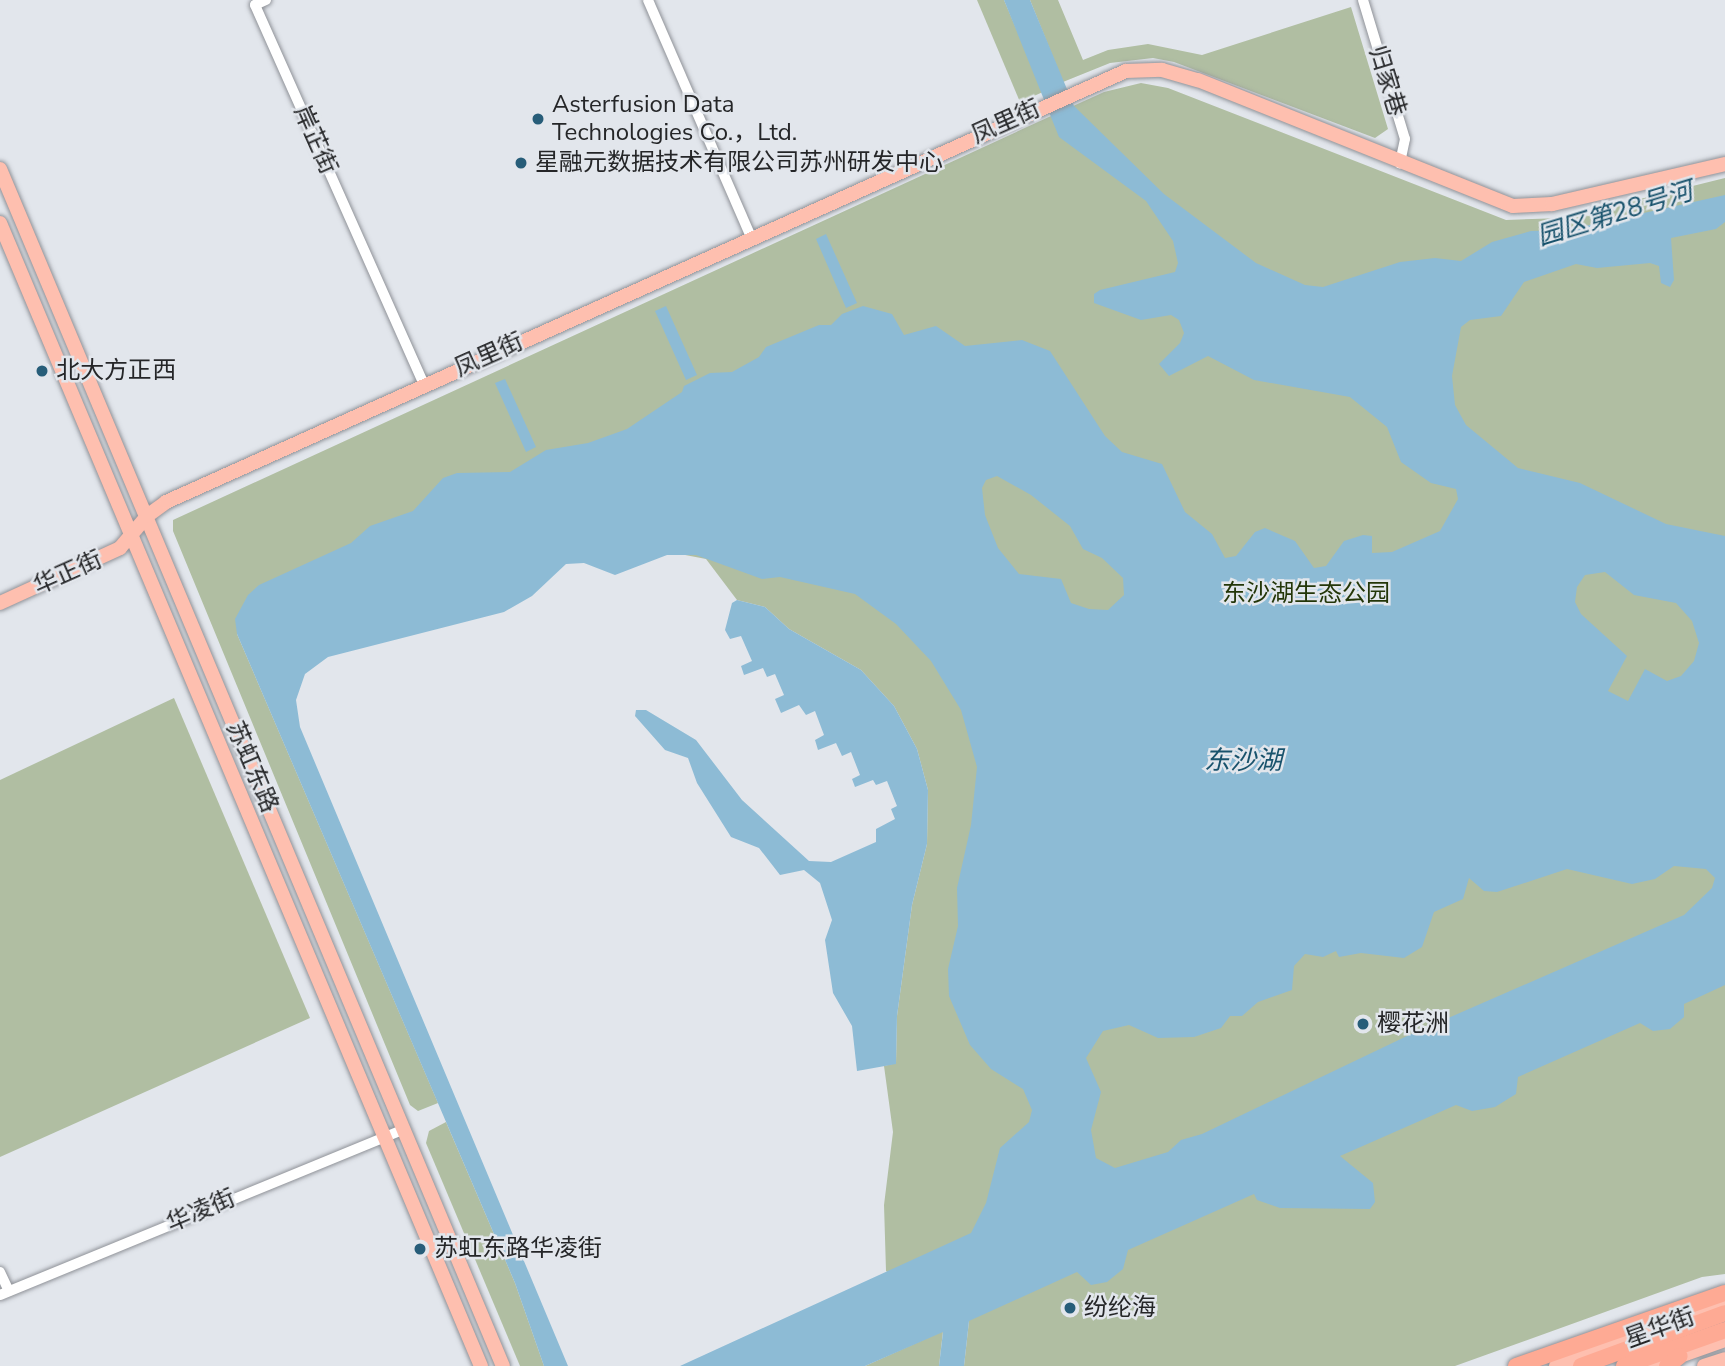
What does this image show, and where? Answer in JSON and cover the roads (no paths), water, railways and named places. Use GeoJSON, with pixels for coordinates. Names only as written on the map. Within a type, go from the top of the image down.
{"type":"FeatureCollection","features":[{"type":"Feature","properties":{"kind":"highway"},"geometry":{"type":"LineString","coordinates":[[1535,1366],[1725,1295]]}},
{"type":"Feature","properties":{"kind":"highway"},"geometry":{"type":"LineString","coordinates":[[1516,1366],[1725,1295]]}},
{"type":"Feature","properties":{"kind":"highway"},"geometry":{"type":"LineString","coordinates":[[1581,1366],[1725,1313]]}},
{"type":"Feature","properties":{"kind":"highway"},"geometry":{"type":"LineString","coordinates":[[1624,1366],[1725,1330]]}},
{"type":"Feature","properties":{"kind":"main road","name":"凤里街"},"geometry":{"type":"LineString","coordinates":[[131,535],[147,516],[166,502],[1046,104],[1126,71],[1178,73],[1483,197],[1532,206],[1725,164]]}},
{"type":"Feature","properties":{"kind":"main road","name":"苏虹东路"},"geometry":{"type":"LineString","coordinates":[[0,169],[503,1366]]}},
{"type":"Feature","properties":{"kind":"main road","name":"苏虹东路"},"geometry":{"type":"LineString","coordinates":[[0,223],[481,1366]]}},
{"type":"Feature","properties":{"kind":"main road","name":"华正街"},"geometry":{"type":"LineString","coordinates":[[0,603],[110,554],[131,535]]}},
{"type":"Feature","properties":{"kind":"main road","name":"星华街"},"geometry":{"type":"LineString","coordinates":[[1556,1366],[1725,1304]]}},
{"type":"Feature","properties":{"kind":"main road","name":"星华街"},"geometry":{"type":"LineString","coordinates":[[1653,1366],[1674,1361],[1725,1340]]}},
{"type":"Feature","properties":{"kind":"main road"},"geometry":{"type":"LineString","coordinates":[[1704,1366],[1725,1359]]}},
{"type":"Feature","properties":{"kind":"street","name":"岸芷街"},"geometry":{"type":"LineString","coordinates":[[266,0],[255,5],[424,384]]}},
{"type":"Feature","properties":{"kind":"street"},"geometry":{"type":"LineString","coordinates":[[648,0],[752,239]]}},
{"type":"Feature","properties":{"kind":"street","name":"归家巷"},"geometry":{"type":"LineString","coordinates":[[1363,0],[1405,139],[1400,163]]}},
{"type":"Feature","properties":{"kind":"street","name":"华凌街"},"geometry":{"type":"LineString","coordinates":[[4,1293],[403,1130]]}},
{"type":"Feature","properties":{"kind":"street"},"geometry":{"type":"LineString","coordinates":[[0,1272],[4,1293]]}},
{"type":"Feature","properties":{"kind":"water","name":"东沙湖"},"geometry":{"type":"Polygon","coordinates":[[[1004,0],[1030,0],[1074,106],[1164,194],[1256,263],[1305,285],[1323,287],[1400,262],[1435,258],[1461,261],[1492,242],[1531,231],[1567,230],[1725,195],[1725,222],[1716,229],[1671,238],[1674,280],[1670,287],[1661,283],[1659,266],[1650,263],[1597,268],[1576,264],[1524,282],[1501,316],[1470,320],[1461,327],[1452,376],[1455,405],[1466,425],[1518,468],[1580,483],[1666,524],[1725,536],[1725,985],[1684,1004],[1684,1017],[1670,1029],[1653,1031],[1640,1023],[1518,1077],[1516,1094],[1495,1107],[1472,1111],[1456,1105],[1340,1156],[1373,1183],[1375,1202],[1370,1209],[1280,1208],[1257,1200],[1254,1194],[1128,1250],[1123,1269],[1107,1282],[1091,1285],[1077,1272],[969,1321],[964,1366],[939,1366],[943,1332],[865,1366],[680,1366],[971,1233],[986,1203],[1000,1148],[1029,1122],[1032,1110],[1023,1089],[991,1069],[970,1045],[949,996],[948,969],[958,926],[957,888],[971,825],[977,767],[961,710],[931,661],[896,624],[855,594],[780,577],[762,579],[696,555],[667,555],[615,575],[584,563],[566,564],[532,596],[504,612],[328,657],[305,674],[296,700],[300,727],[568,1366],[544,1366],[515,1283],[237,634],[235,619],[248,595],[259,585],[351,543],[370,526],[413,511],[443,478],[457,473],[510,472],[546,450],[588,443],[627,429],[682,392],[684,386],[710,373],[732,372],[759,357],[766,347],[819,325],[831,325],[842,314],[863,306],[892,314],[904,335],[936,326],[965,346],[1022,340],[1050,351],[1105,436],[1122,452],[1162,464],[1185,512],[1212,534],[1225,558],[1236,556],[1255,532],[1265,528],[1295,541],[1314,568],[1326,566],[1344,541],[1363,535],[1372,536],[1372,553],[1392,552],[1440,531],[1458,499],[1456,489],[1431,483],[1401,462],[1387,427],[1350,397],[1254,380],[1208,356],[1169,376],[1159,364],[1180,343],[1184,333],[1179,320],[1171,315],[1141,320],[1094,303],[1094,294],[1100,290],[1175,272],[1178,263],[1173,241],[1146,201],[1059,137],[1004,0]],[[997,476],[986,480],[982,488],[985,515],[998,548],[1019,574],[1061,579],[1071,603],[1089,609],[1108,610],[1124,595],[1123,578],[1102,558],[1083,549],[1070,526],[1031,495],[997,476]],[[1605,572],[1585,575],[1577,587],[1575,602],[1581,614],[1627,656],[1608,691],[1628,701],[1645,669],[1667,681],[1681,676],[1694,661],[1699,643],[1692,621],[1676,603],[1634,595],[1605,572]],[[1674,866],[1655,879],[1632,884],[1567,869],[1497,892],[1484,891],[1469,878],[1463,899],[1434,912],[1422,947],[1404,958],[1361,953],[1339,957],[1336,951],[1323,957],[1305,954],[1294,966],[1292,990],[1258,1002],[1242,1016],[1230,1016],[1221,1028],[1194,1037],[1158,1038],[1129,1025],[1103,1031],[1086,1058],[1101,1092],[1091,1130],[1096,1158],[1115,1168],[1168,1152],[1181,1140],[1202,1134],[1407,1036],[1684,915],[1712,888],[1715,878],[1706,869],[1674,866]]]}},
{"type":"Feature","properties":{"kind":"water"},"geometry":{"type":"Polygon","coordinates":[[[826,234],[857,303],[846,308],[816,239],[826,234]]]}},
{"type":"Feature","properties":{"kind":"water"},"geometry":{"type":"Polygon","coordinates":[[[666,306],[697,375],[686,380],[655,311],[666,306]]]}},
{"type":"Feature","properties":{"kind":"water"},"geometry":{"type":"Polygon","coordinates":[[[505,379],[536,447],[526,452],[495,383],[505,379]]]}},
{"type":"Feature","properties":{"kind":"water"},"geometry":{"type":"Polygon","coordinates":[[[737,600],[765,607],[789,629],[861,670],[894,706],[917,749],[928,790],[927,844],[912,905],[897,1016],[896,1064],[857,1071],[852,1026],[833,993],[825,940],[832,920],[820,883],[804,870],[780,875],[759,848],[731,837],[697,783],[688,758],[665,750],[635,716],[636,710],[646,710],[696,740],[742,800],[809,861],[831,862],[876,842],[876,829],[895,819],[891,809],[897,806],[887,781],[876,785],[873,780],[855,787],[852,779],[860,775],[851,752],[842,756],[836,743],[818,750],[815,740],[824,735],[815,711],[806,715],[799,705],[781,713],[775,699],[784,695],[775,674],[767,677],[763,668],[744,675],[741,666],[752,661],[741,636],[730,639],[725,630],[732,603],[737,600]]]}},
{"type":"Feature","properties":{"kind":"place","name":"Asterfusion Data Technologies Co.，Ltd."},"geometry":{"type":"Point","coordinates":[538,119]}},
{"type":"Feature","properties":{"kind":"place","name":"星融元数据技术有限公司苏州研发中心"},"geometry":{"type":"Point","coordinates":[521,163]}},
{"type":"Feature","properties":{"kind":"place","name":"北大方正西"},"geometry":{"type":"Point","coordinates":[42,371]}},
{"type":"Feature","properties":{"kind":"place","name":"樱花洲"},"geometry":{"type":"Point","coordinates":[1363,1024]}},
{"type":"Feature","properties":{"kind":"place","name":"苏虹东路华凌街"},"geometry":{"type":"Point","coordinates":[420,1249]}},
{"type":"Feature","properties":{"kind":"place","name":"纷纶海"},"geometry":{"type":"Point","coordinates":[1070,1308]}},
{"type":"Feature","properties":{"kind":"water label","name":"园区第28号河"},"geometry":{"type":"Point","coordinates":[1615,214]}},
{"type":"Feature","properties":{"kind":"park label","name":"东沙湖生态公园"},"geometry":{"type":"Point","coordinates":[1306,594]}}]}
